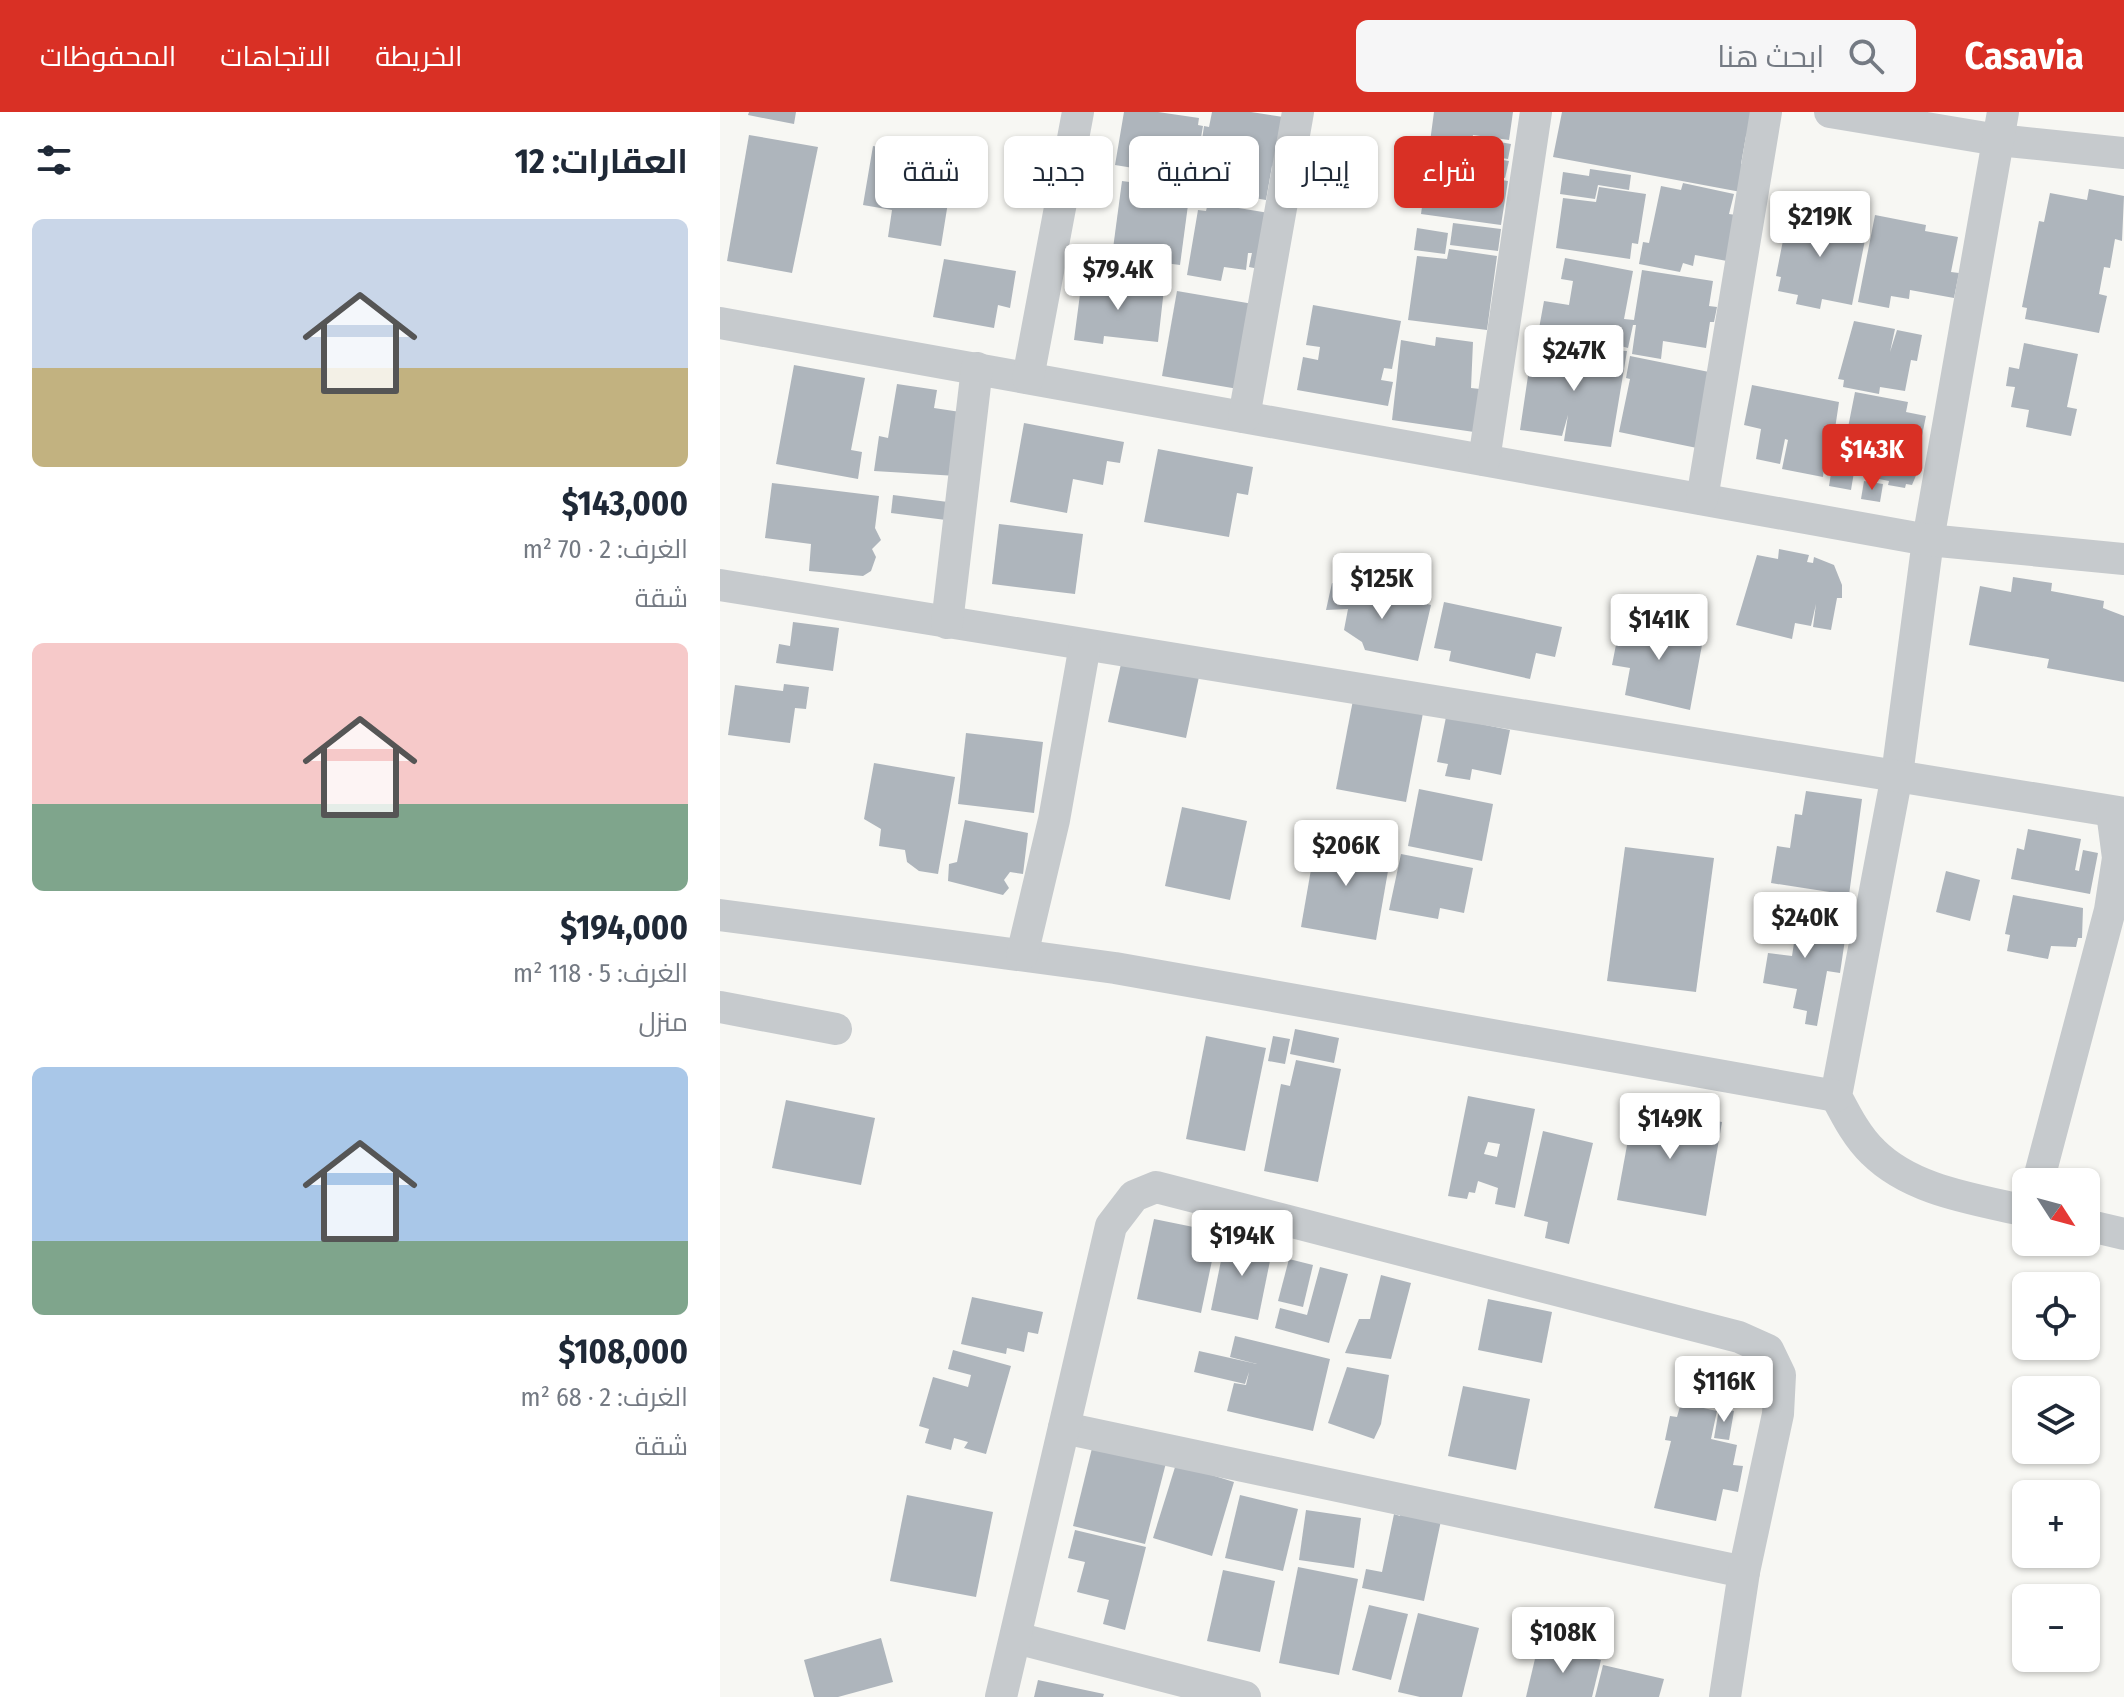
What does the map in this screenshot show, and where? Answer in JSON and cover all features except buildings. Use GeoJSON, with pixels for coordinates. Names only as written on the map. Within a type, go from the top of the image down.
{"type":"FeatureCollection","features":[{"type":"Feature","properties":{"kind":"street"},"geometry":{"type":"LineString","coordinates":[[1028,378],[1078,112]]}},
{"type":"Feature","properties":{"kind":"street"},"geometry":{"type":"LineString","coordinates":[[1244,417],[1298,112]]}},
{"type":"Feature","properties":{"kind":"street"},"geometry":{"type":"LineString","coordinates":[[1484,460],[1536,112]]}},
{"type":"Feature","properties":{"kind":"street"},"geometry":{"type":"LineString","coordinates":[[1702,499],[1766,112]]}},
{"type":"Feature","properties":{"kind":"street"},"geometry":{"type":"LineString","coordinates":[[1830,112],[2001,126],[2124,153]]}},
{"type":"Feature","properties":{"kind":"street"},"geometry":{"type":"LineString","coordinates":[[2001,126],[1928,540],[1897,775],[1836,1096],[1870,1150],[1894,1171],[1921,1183],[2012,1207]]}},
{"type":"Feature","properties":{"kind":"street"},"geometry":{"type":"LineString","coordinates":[[720,323],[1928,540],[2124,559]]}},
{"type":"Feature","properties":{"kind":"street"},"geometry":{"type":"LineString","coordinates":[[947,623],[977,368]]}},
{"type":"Feature","properties":{"kind":"street"},"geometry":{"type":"LineString","coordinates":[[720,585],[2118,812],[2118,858],[2110,910],[2042,1168]]}},
{"type":"Feature","properties":{"kind":"street"},"geometry":{"type":"LineString","coordinates":[[1022,955],[1054,820],[1085,645]]}},
{"type":"Feature","properties":{"kind":"street"},"geometry":{"type":"LineString","coordinates":[[720,915],[1115,968],[1836,1096]]}},
{"type":"Feature","properties":{"kind":"street"},"geometry":{"type":"LineString","coordinates":[[720,1007],[836,1029]]}},
{"type":"Feature","properties":{"kind":"street"},"geometry":{"type":"LineString","coordinates":[[1001,1697],[1111,1226],[1121,1208],[1134,1196],[1156,1187],[1739,1337],[1768,1350],[1780,1375],[1778,1414],[1744,1572],[1725,1697]]}},
{"type":"Feature","properties":{"kind":"street"},"geometry":{"type":"LineString","coordinates":[[2100,1228],[2124,1234]]}},
{"type":"Feature","properties":{"kind":"street"},"geometry":{"type":"LineString","coordinates":[[1064,1428],[1744,1572]]}},
{"type":"Feature","properties":{"kind":"street"},"geometry":{"type":"LineString","coordinates":[[1016,1638],[1245,1697]]}}]}
